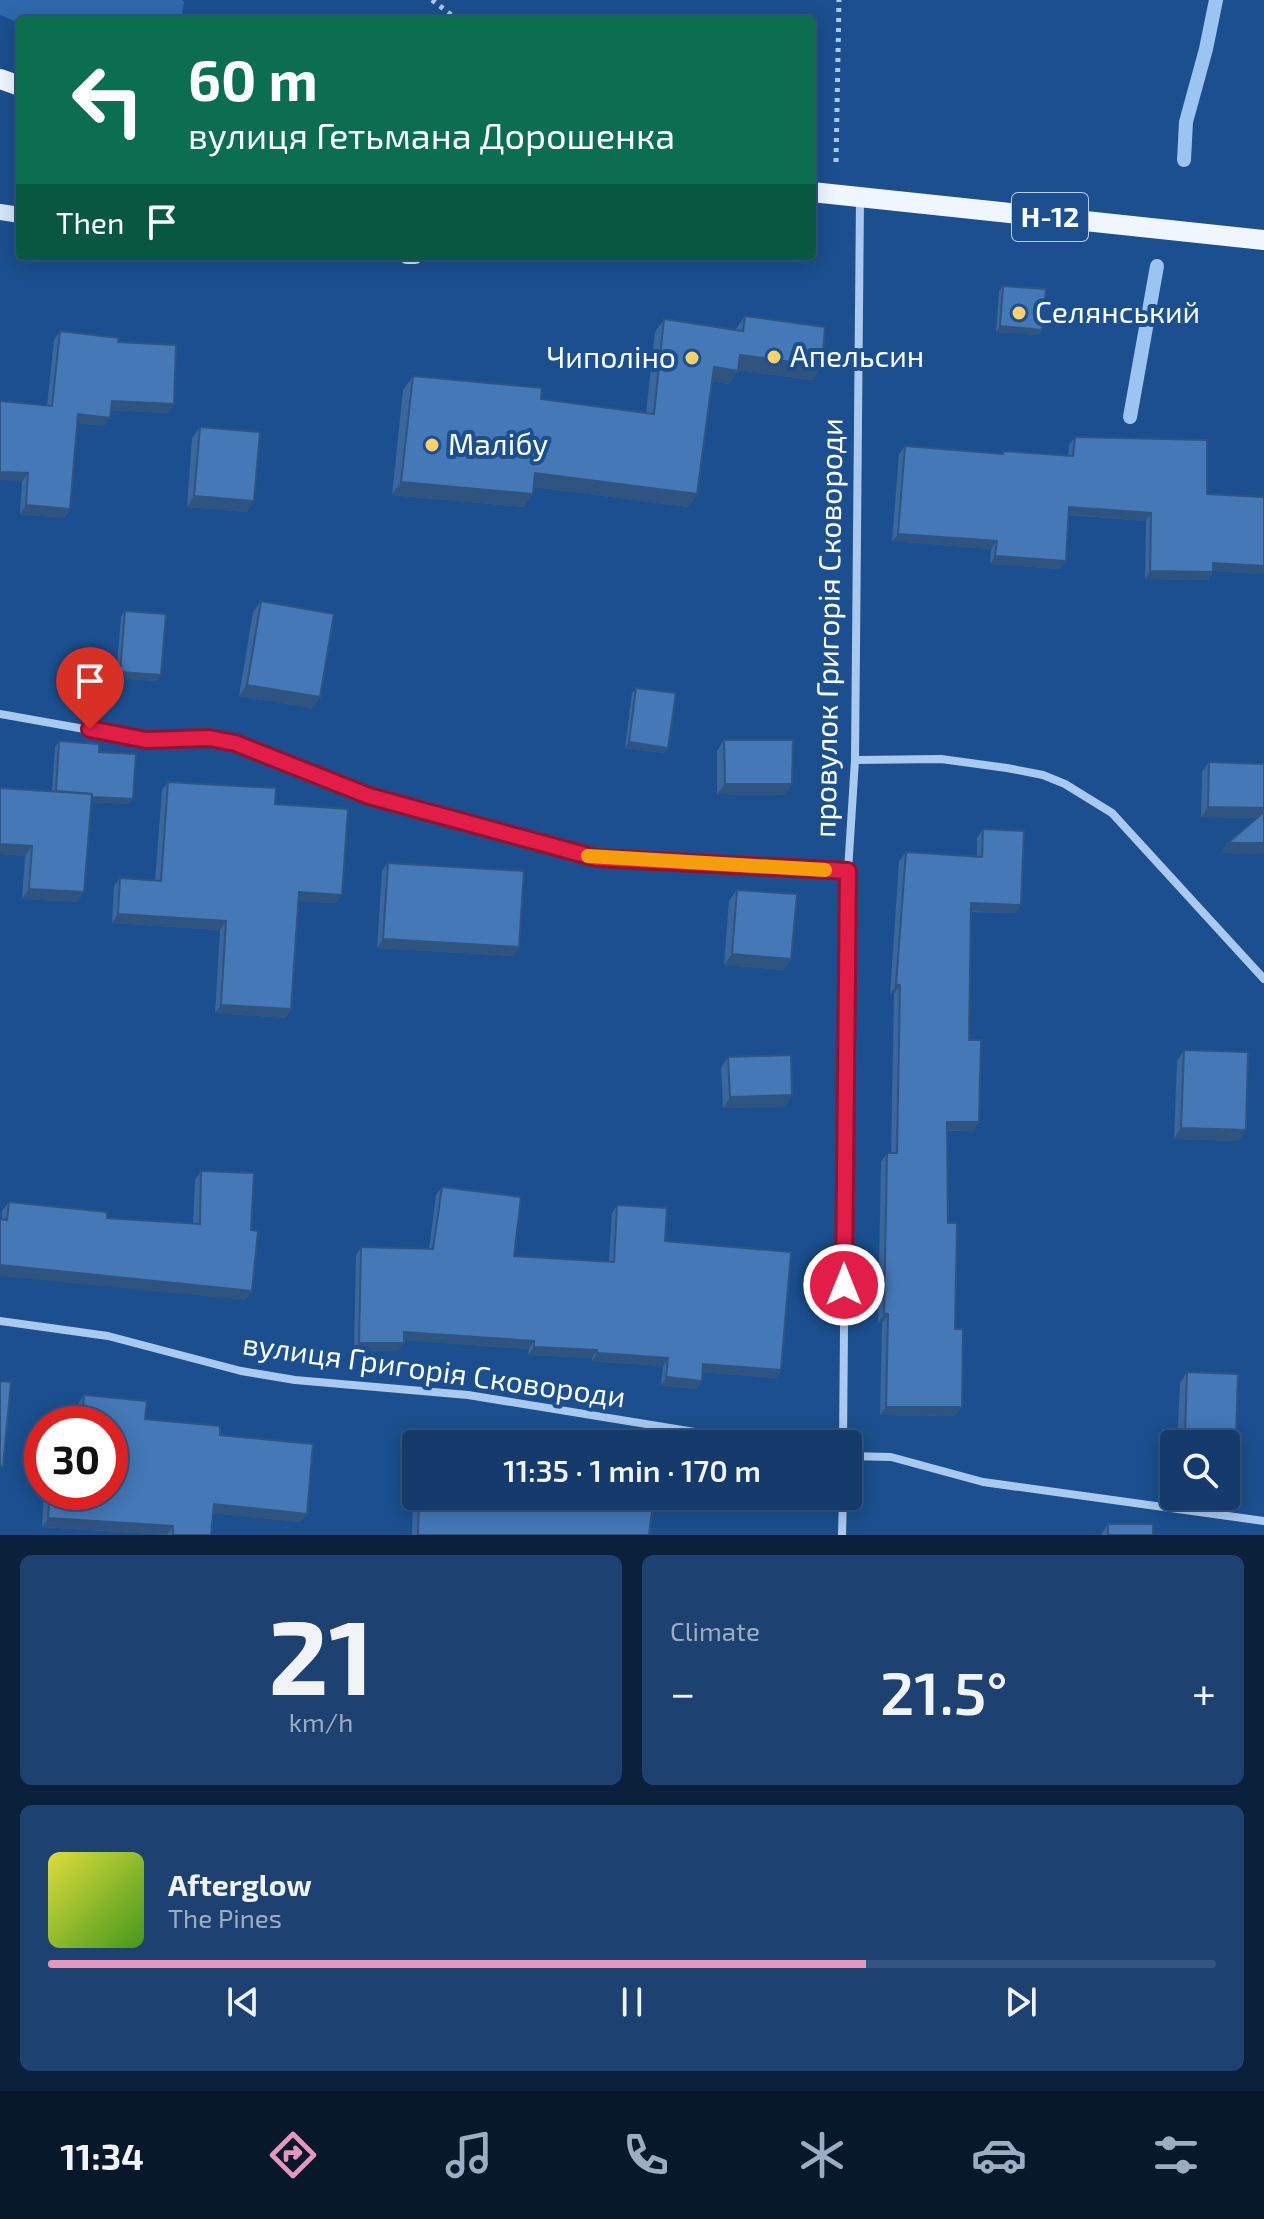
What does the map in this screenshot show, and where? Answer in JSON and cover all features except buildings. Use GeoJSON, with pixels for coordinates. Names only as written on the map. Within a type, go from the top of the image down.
{"type":"FeatureCollection","features":[{"type":"Feature","properties":{"kind":"main road","name":"Н-12"},"geometry":{"type":"LineString","coordinates":[[816,193],[1264,240]]}},
{"type":"Feature","properties":{"kind":"main road"},"geometry":{"type":"LineString","coordinates":[[816,203],[835,195]]}},
{"type":"Feature","properties":{"kind":"street","name":"провулок Григорія Сковороди"},"geometry":{"type":"LineString","coordinates":[[843,1430],[848,871],[855,760],[860,197]]}},
{"type":"Feature","properties":{"kind":"street"},"geometry":{"type":"LineString","coordinates":[[0,714],[146,740],[209,738],[235,743],[369,796],[596,858],[848,871]]}},
{"type":"Feature","properties":{"kind":"street"},"geometry":{"type":"LineString","coordinates":[[855,760],[941,759],[1007,768],[1043,775],[1084,795],[1112,813],[1264,979]]}},
{"type":"Feature","properties":{"kind":"street","name":"вулиця Григорія Сковороди"},"geometry":{"type":"LineString","coordinates":[[0,1321],[108,1336],[241,1371],[295,1380],[468,1395],[683,1430]]}},
{"type":"Feature","properties":{"kind":"street"},"geometry":{"type":"LineString","coordinates":[[862,1456],[891,1457],[983,1482],[1264,1521]]}},
{"type":"Feature","properties":{"kind":"street"},"geometry":{"type":"LineString","coordinates":[[842,1535],[843,1510]]}},
{"type":"Feature","properties":{"kind":"path"},"geometry":{"type":"LineString","coordinates":[[432,0],[453,16]]}},
{"type":"Feature","properties":{"kind":"path"},"geometry":{"type":"LineString","coordinates":[[835,195],[839,0]]}},
{"type":"Feature","properties":{"kind":"shaded area"},"geometry":{"type":"Polygon","coordinates":[[[0,0],[184,2],[182,16],[16,16],[16,21],[0,15],[0,0]]]}},
{"type":"Feature","properties":{"kind":"waterway"},"geometry":{"type":"LineString","coordinates":[[1184,160],[1186,122],[1216,0]]}},
{"type":"Feature","properties":{"kind":"waterway"},"geometry":{"type":"LineString","coordinates":[[1130,417],[1157,266]]}},
{"type":"Feature","properties":{"kind":"slow traffic"},"geometry":{"type":"LineString","coordinates":[[588,856],[825,870]]}},
{"type":"Feature","properties":{"kind":"place","name":"Селянський"},"geometry":{"type":"Point","coordinates":[1019,313]}},
{"type":"Feature","properties":{"kind":"place","name":"Апельсин"},"geometry":{"type":"Point","coordinates":[774,357]}},
{"type":"Feature","properties":{"kind":"place","name":"Чиполіно"},"geometry":{"type":"Point","coordinates":[692,358]}},
{"type":"Feature","properties":{"kind":"place","name":"Малібу"},"geometry":{"type":"Point","coordinates":[432,445]}},
{"type":"Feature","properties":{"kind":"route"},"geometry":{"type":"LineString","coordinates":[[90,729],[146,740],[209,738],[235,743],[369,796],[596,858],[848,871],[844,1285]]}}]}
